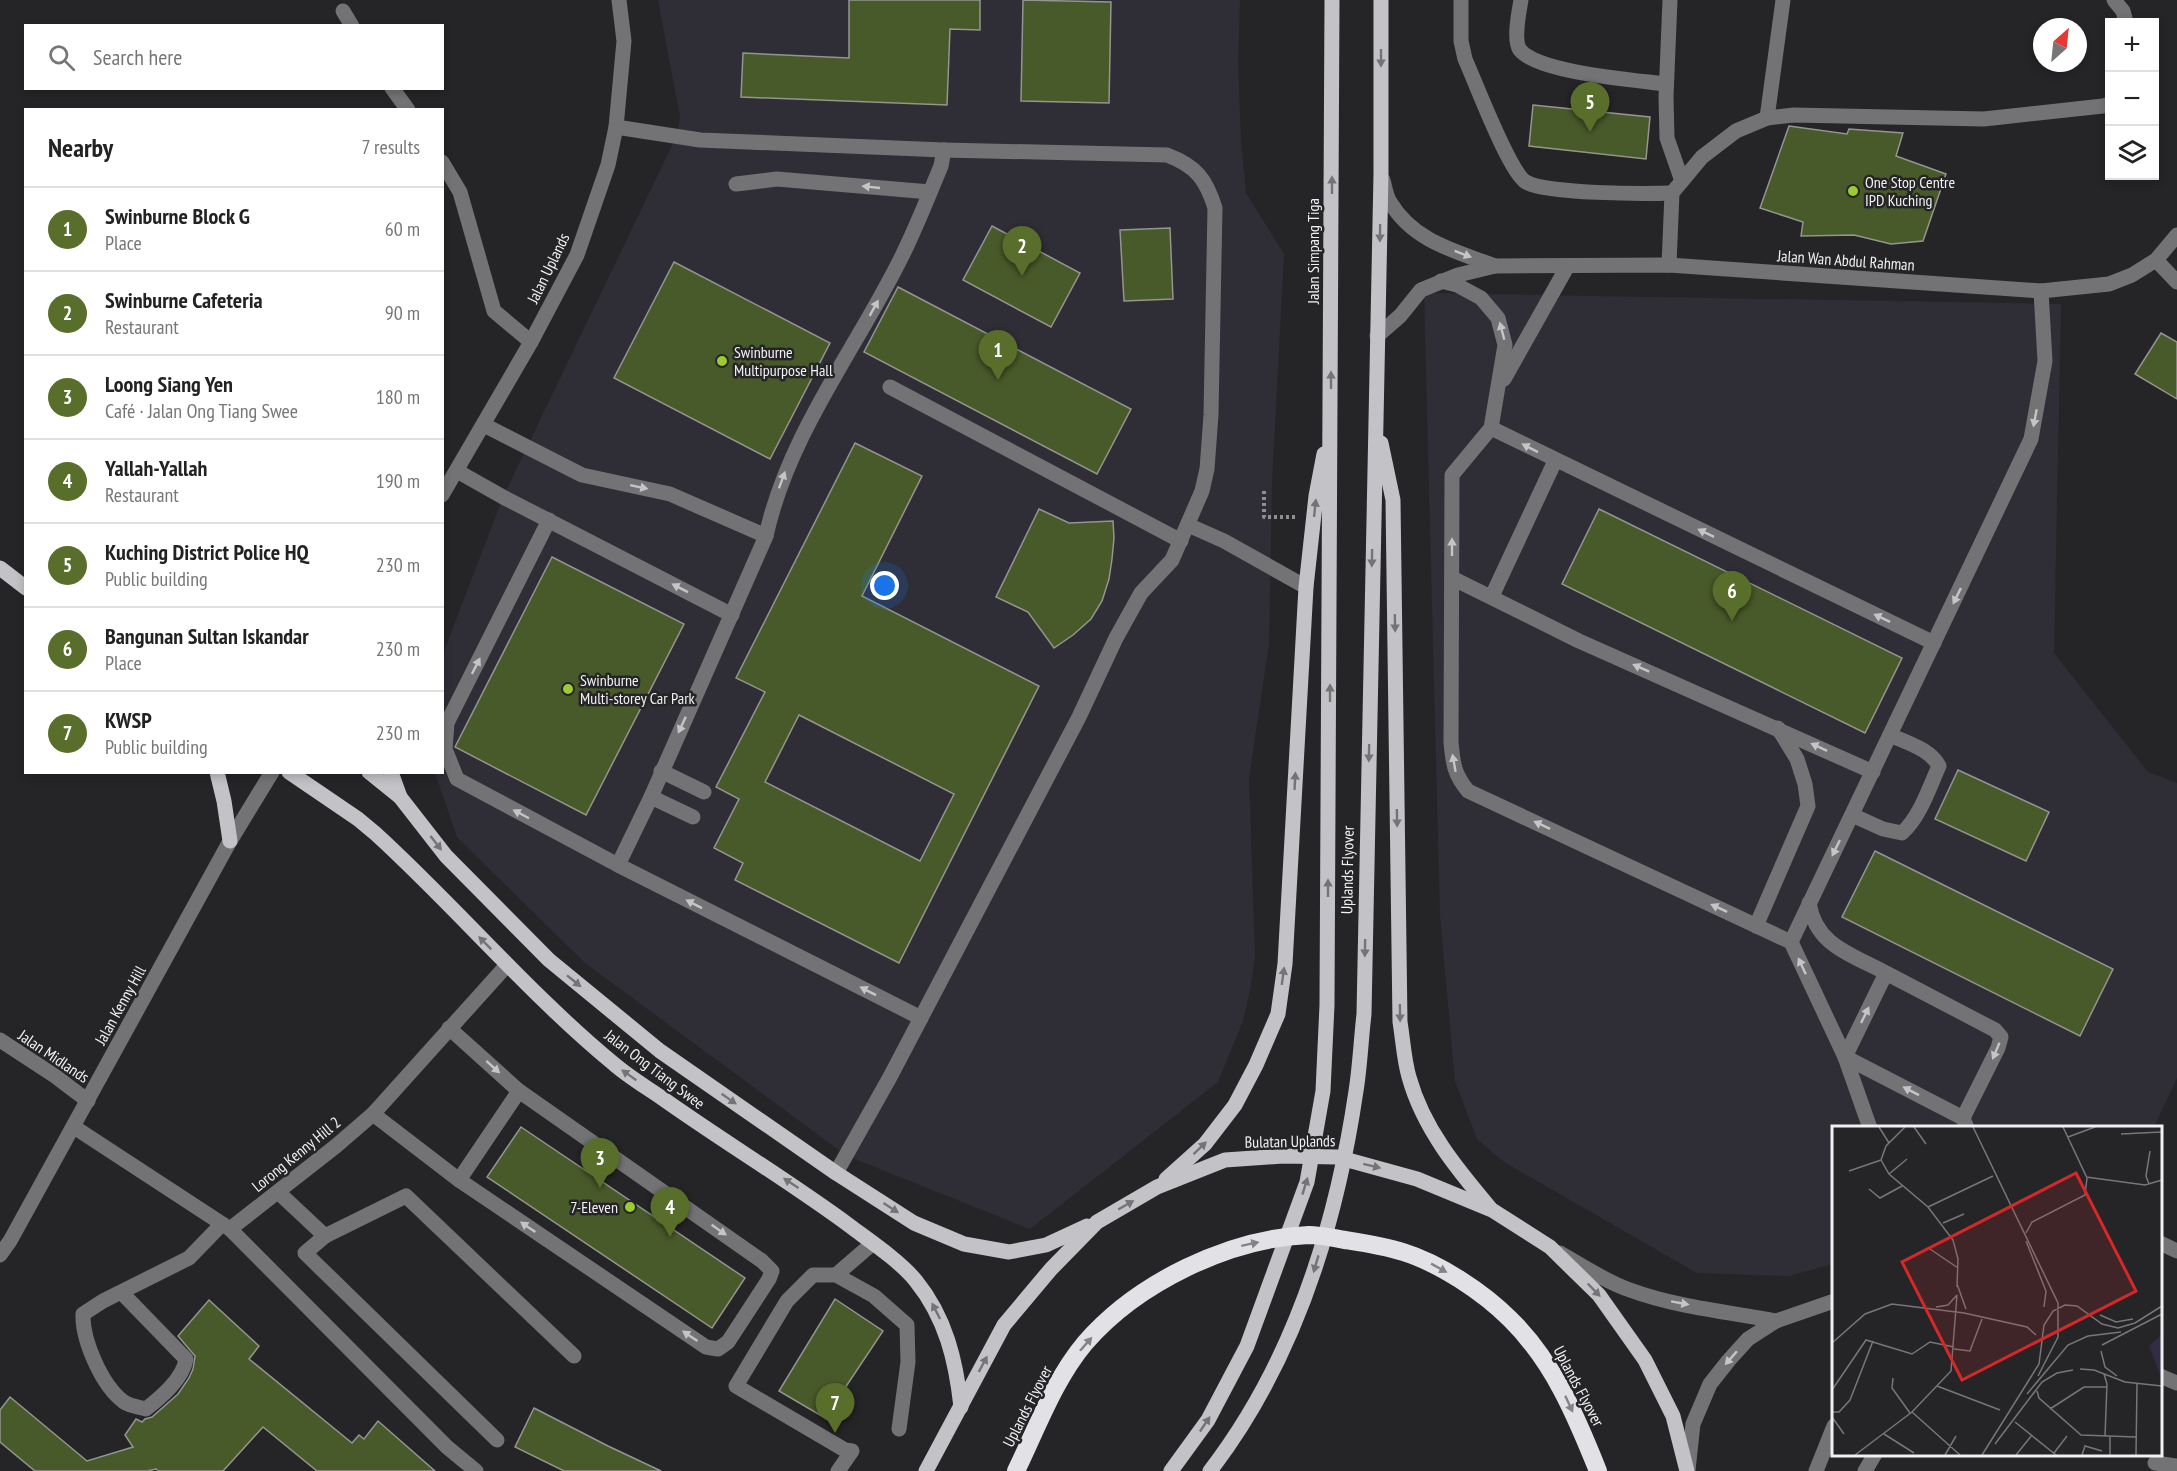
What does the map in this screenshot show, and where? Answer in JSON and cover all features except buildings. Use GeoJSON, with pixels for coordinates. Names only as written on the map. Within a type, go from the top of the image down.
{"type":"FeatureCollection","features":[{"type":"Feature","properties":{"kind":"highway","name":"Uplands Flyover"},"geometry":{"type":"LineString","coordinates":[[1016,1471],[1053,1392],[1085,1344],[1125,1305],[1204,1259],[1247,1244],[1310,1235],[1361,1242],[1403,1252],[1438,1267],[1475,1291],[1509,1318],[1540,1353],[1565,1394],[1598,1471]]}},
{"type":"Feature","properties":{"kind":"main road","name":"Jalan Simpang Tiga"},"geometry":{"type":"LineString","coordinates":[[1331,502],[1332,0]]}},
{"type":"Feature","properties":{"kind":"main road"},"geometry":{"type":"LineString","coordinates":[[1381,0],[1382,174],[1376,419],[1393,500],[1400,1022],[1409,1078],[1426,1120],[1452,1163],[1492,1210]]}},
{"type":"Feature","properties":{"kind":"main road","name":"Uplands Flyover"},"geometry":{"type":"LineString","coordinates":[[1210,1471],[1232,1442],[1271,1375],[1308,1293],[1337,1195],[1356,1091],[1364,1014],[1376,419]]}},
{"type":"Feature","properties":{"kind":"main road"},"geometry":{"type":"LineString","coordinates":[[1157,1187],[1205,1144],[1235,1105],[1256,1065],[1278,1014],[1285,963],[1306,587],[1316,496],[1331,421]]}},
{"type":"Feature","properties":{"kind":"main road","name":"Uplands Flyover"},"geometry":{"type":"LineString","coordinates":[[1171,1471],[1208,1420],[1247,1346],[1307,1182],[1323,1091],[1327,1005],[1331,502]]}},
{"type":"Feature","properties":{"kind":"main road"},"geometry":{"type":"LineString","coordinates":[[0,568],[22,583]]}},
{"type":"Feature","properties":{"kind":"main road"},"geometry":{"type":"LineString","coordinates":[[217,774],[230,841]]}},
{"type":"Feature","properties":{"kind":"main road","name":"Jalan Ong Tiang Swee"},"geometry":{"type":"LineString","coordinates":[[292,774],[376,834],[507,965],[615,1065],[699,1125],[807,1194],[873,1243],[915,1279],[936,1308],[949,1340],[957,1373],[961,1407]]}},
{"type":"Feature","properties":{"kind":"main road","name":"Jalan Ong Tiang Swee"},"geometry":{"type":"LineString","coordinates":[[371,774],[400,797],[446,856],[549,960],[660,1051],[836,1173],[914,1223],[964,1244],[1010,1252],[1046,1245],[1097,1222]]}},
{"type":"Feature","properties":{"kind":"main road"},"geometry":{"type":"LineString","coordinates":[[393,774],[400,797]]}},
{"type":"Feature","properties":{"kind":"main road","name":"Bulatan Uplands"},"geometry":{"type":"LineString","coordinates":[[926,1471],[1004,1325],[1051,1269],[1097,1222],[1157,1187],[1225,1160],[1283,1156],[1337,1157],[1417,1179],[1492,1210],[1550,1247],[1599,1295],[1645,1360],[1673,1416],[1688,1471]]}},
{"type":"Feature","properties":{"kind":"street","name":"Jalan Uplands"},"geometry":{"type":"LineString","coordinates":[[444,492],[531,342],[577,255],[608,165],[616,127],[624,41],[619,0]]}},
{"type":"Feature","properties":{"kind":"street"},"geometry":{"type":"LineString","coordinates":[[1461,0],[1461,41],[1465,58],[1512,165],[1525,182],[1549,188],[1597,192],[1677,187],[1702,157],[1736,131],[1767,118],[1804,115],[1984,119],[2105,105]]}},
{"type":"Feature","properties":{"kind":"street"},"geometry":{"type":"LineString","coordinates":[[1521,0],[1516,40],[1520,49],[1531,58],[1587,73],[1666,84]]}},
{"type":"Feature","properties":{"kind":"street"},"geometry":{"type":"LineString","coordinates":[[1669,266],[1677,187],[1667,138],[1666,84],[1670,0]]}},
{"type":"Feature","properties":{"kind":"street"},"geometry":{"type":"LineString","coordinates":[[1767,118],[1783,0]]}},
{"type":"Feature","properties":{"kind":"street"},"geometry":{"type":"LineString","coordinates":[[2114,0],[2123,11],[2125,18]]}},
{"type":"Feature","properties":{"kind":"street"},"geometry":{"type":"LineString","coordinates":[[343,11],[351,24]]}},
{"type":"Feature","properties":{"kind":"street"},"geometry":{"type":"LineString","coordinates":[[393,90],[407,108]]}},
{"type":"Feature","properties":{"kind":"street"},"geometry":{"type":"LineString","coordinates":[[616,127],[700,140],[945,150],[1167,155],[1192,168],[1208,186],[1215,208],[1211,415],[1207,469],[1202,491],[1172,560],[1141,594],[1116,638],[1078,717],[921,1018],[836,1173]]}},
{"type":"Feature","properties":{"kind":"street"},"geometry":{"type":"LineString","coordinates":[[618,865],[766,536],[772,506],[790,460],[902,258],[941,166],[945,150]]}},
{"type":"Feature","properties":{"kind":"street"},"geometry":{"type":"LineString","coordinates":[[444,165],[460,192],[494,311],[531,342]]}},
{"type":"Feature","properties":{"kind":"street"},"geometry":{"type":"LineString","coordinates":[[1382,174],[1389,201],[1406,222],[1435,245],[1495,266]]}},
{"type":"Feature","properties":{"kind":"street"},"geometry":{"type":"LineString","coordinates":[[736,184],[777,179],[930,192]]}},
{"type":"Feature","properties":{"kind":"street","name":"Jalan Wan Abdul Rahman"},"geometry":{"type":"LineString","coordinates":[[1495,266],[1669,266],[2041,291],[2109,284],[2132,275],[2156,260],[2177,236]]}},
{"type":"Feature","properties":{"kind":"street"},"geometry":{"type":"LineString","coordinates":[[2156,260],[2177,282]]}},
{"type":"Feature","properties":{"kind":"street"},"geometry":{"type":"LineString","coordinates":[[1377,336],[1400,316],[1421,290],[1441,281],[1495,266]]}},
{"type":"Feature","properties":{"kind":"street"},"geometry":{"type":"LineString","coordinates":[[1499,389],[1567,267]]}},
{"type":"Feature","properties":{"kind":"street"},"geometry":{"type":"LineString","coordinates":[[1441,281],[1456,285],[1481,298],[1498,318],[1506,345],[1491,428],[1452,476],[1451,742],[1452,762],[1457,777],[1468,791],[1791,942],[1845,1057],[1869,1126]]}},
{"type":"Feature","properties":{"kind":"street"},"geometry":{"type":"LineString","coordinates":[[1791,942],[2031,439],[2045,361],[2041,291]]}},
{"type":"Feature","properties":{"kind":"street"},"geometry":{"type":"LineString","coordinates":[[890,387],[1181,541]]}},
{"type":"Feature","properties":{"kind":"street"},"geometry":{"type":"LineString","coordinates":[[484,425],[582,475],[670,494],[766,536]]}},
{"type":"Feature","properties":{"kind":"street"},"geometry":{"type":"LineString","coordinates":[[1491,428],[1935,643]]}},
{"type":"Feature","properties":{"kind":"street"},"geometry":{"type":"LineString","coordinates":[[1492,597],[1555,460]]}},
{"type":"Feature","properties":{"kind":"street"},"geometry":{"type":"LineString","coordinates":[[457,471],[732,615]]}},
{"type":"Feature","properties":{"kind":"street"},"geometry":{"type":"LineString","coordinates":[[549,520],[447,723],[445,749],[457,780],[618,865],[921,1018]]}},
{"type":"Feature","properties":{"kind":"street"},"geometry":{"type":"LineString","coordinates":[[1188,525],[1224,541],[1306,587]]}},
{"type":"Feature","properties":{"kind":"street"},"geometry":{"type":"LineString","coordinates":[[1452,578],[1579,641],[1873,772]]}},
{"type":"Feature","properties":{"kind":"street"},"geometry":{"type":"LineString","coordinates":[[1756,926],[1808,806],[1805,784],[1797,759],[1778,728]]}},
{"type":"Feature","properties":{"kind":"street"},"geometry":{"type":"LineString","coordinates":[[1852,815],[1883,829],[1902,833],[1910,825],[1924,798],[1939,766],[1935,759],[1926,752],[1890,735]]}},
{"type":"Feature","properties":{"kind":"street"},"geometry":{"type":"LineString","coordinates":[[661,771],[704,792]]}},
{"type":"Feature","properties":{"kind":"street","name":"Jalan Kenny Hill"},"geometry":{"type":"LineString","coordinates":[[0,1255],[88,1101],[230,841],[271,774]]}},
{"type":"Feature","properties":{"kind":"street"},"geometry":{"type":"LineString","coordinates":[[651,796],[693,817]]}},
{"type":"Feature","properties":{"kind":"street"},"geometry":{"type":"LineString","coordinates":[[1809,903],[1812,919],[1820,933],[1831,943],[1995,1030],[2001,1037],[1965,1123],[1845,1057]]}},
{"type":"Feature","properties":{"kind":"street","name":"Lorong Kenny Hill 2"},"geometry":{"type":"LineString","coordinates":[[121,1292],[186,1359],[185,1366],[175,1380],[161,1397],[146,1409],[125,1403],[109,1388],[95,1361],[83,1327],[83,1314],[121,1292],[189,1258],[226,1227],[278,1192],[336,1146],[373,1114],[507,965]]}},
{"type":"Feature","properties":{"kind":"street"},"geometry":{"type":"LineString","coordinates":[[1845,1057],[1886,973]]}},
{"type":"Feature","properties":{"kind":"street"},"geometry":{"type":"LineString","coordinates":[[373,1114],[459,1180],[706,1347],[718,1349],[728,1342],[769,1280],[772,1271],[762,1261],[519,1091],[449,1028]]}},
{"type":"Feature","properties":{"kind":"street","name":"Jalan Midlands"},"geometry":{"type":"LineString","coordinates":[[0,1040],[88,1101]]}},
{"type":"Feature","properties":{"kind":"street"},"geometry":{"type":"LineString","coordinates":[[459,1180],[519,1091]]}},
{"type":"Feature","properties":{"kind":"street"},"geometry":{"type":"LineString","coordinates":[[74,1126],[226,1227],[447,1448],[476,1471]]}},
{"type":"Feature","properties":{"kind":"street"},"geometry":{"type":"LineString","coordinates":[[278,1192],[324,1236]]}},
{"type":"Feature","properties":{"kind":"street"},"geometry":{"type":"LineString","coordinates":[[497,1440],[304,1253],[324,1236],[406,1196],[574,1356]]}},
{"type":"Feature","properties":{"kind":"street"},"geometry":{"type":"LineString","coordinates":[[836,1275],[873,1243]]}},
{"type":"Feature","properties":{"kind":"street"},"geometry":{"type":"LineString","coordinates":[[2162,1244],[2177,1251]]}},
{"type":"Feature","properties":{"kind":"street"},"geometry":{"type":"LineString","coordinates":[[1550,1247],[1594,1273],[1629,1290],[1670,1301],[1776,1322]]}},
{"type":"Feature","properties":{"kind":"street"},"geometry":{"type":"LineString","coordinates":[[838,1471],[852,1450],[845,1450],[736,1386],[787,1301],[813,1275],[836,1275],[874,1296],[907,1325],[908,1362],[899,1429]]}},
{"type":"Feature","properties":{"kind":"street"},"geometry":{"type":"LineString","coordinates":[[764,1288],[787,1301]]}},
{"type":"Feature","properties":{"kind":"street"},"geometry":{"type":"LineString","coordinates":[[1688,1471],[1693,1424],[1710,1384],[1748,1339],[1776,1322],[1832,1301]]}},
{"type":"Feature","properties":{"kind":"street"},"geometry":{"type":"LineString","coordinates":[[2162,1377],[2177,1383]]}},
{"type":"Feature","properties":{"kind":"street"},"geometry":{"type":"LineString","coordinates":[[1816,1471],[1832,1429]]}},
{"type":"Feature","properties":{"kind":"street"},"geometry":{"type":"LineString","coordinates":[[1865,1471],[1874,1456]]}},
{"type":"Feature","properties":{"kind":"street"},"geometry":{"type":"LineString","coordinates":[[2155,1463],[2177,1466]]}},
{"type":"Feature","properties":{"kind":"path"},"geometry":{"type":"LineString","coordinates":[[1264,491],[1264,517]]}},
{"type":"Feature","properties":{"kind":"shaded area"},"geometry":{"type":"Polygon","coordinates":[[[658,0],[1240,0],[1238,63],[1246,193],[1284,254],[1272,482],[1269,644],[1249,778],[1255,957],[1250,991],[1243,1021],[1218,1082],[1030,1229],[847,1156],[585,963],[457,837],[435,774],[444,774],[444,651],[503,497],[677,135],[680,117],[658,0]]]}},
{"type":"Feature","properties":{"kind":"shaded area"},"geometry":{"type":"Polygon","coordinates":[[[1424,293],[2061,304],[2054,653],[2148,772],[2177,783],[2177,1078],[2154,1126],[1832,1126],[1832,1264],[1789,1276],[1697,1273],[1504,1162],[1477,1139],[1455,1081],[1440,916],[1424,293]]]}},
{"type":"Feature","properties":{"kind":"place","name":"Kuching District Police HQ"},"geometry":{"type":"Point","coordinates":[1590,132]}},
{"type":"Feature","properties":{"kind":"place","name":"One Stop Centre IPD Kuching"},"geometry":{"type":"Point","coordinates":[1853,191]}},
{"type":"Feature","properties":{"kind":"place","name":"Swinburne Cafeteria"},"geometry":{"type":"Point","coordinates":[1022,276]}},
{"type":"Feature","properties":{"kind":"place","name":"Swinburne Multipurpose Hall"},"geometry":{"type":"Point","coordinates":[722,361]}},
{"type":"Feature","properties":{"kind":"place","name":"Swinburne Block G"},"geometry":{"type":"Point","coordinates":[998,380]}},
{"type":"Feature","properties":{"kind":"place","name":"Bangunan Sultan Iskandar"},"geometry":{"type":"Point","coordinates":[1732,621]}},
{"type":"Feature","properties":{"kind":"place","name":"Swinburne Multi-storey Car Park"},"geometry":{"type":"Point","coordinates":[568,689]}},
{"type":"Feature","properties":{"kind":"place","name":"Loong Siang Yen"},"geometry":{"type":"Point","coordinates":[600,1188]}},
{"type":"Feature","properties":{"kind":"place","name":"7-Eleven"},"geometry":{"type":"Point","coordinates":[630,1207]}},
{"type":"Feature","properties":{"kind":"place","name":"Yallah-Yallah"},"geometry":{"type":"Point","coordinates":[670,1237]}},
{"type":"Feature","properties":{"kind":"place","name":"KWSP"},"geometry":{"type":"Point","coordinates":[835,1433]}}]}
